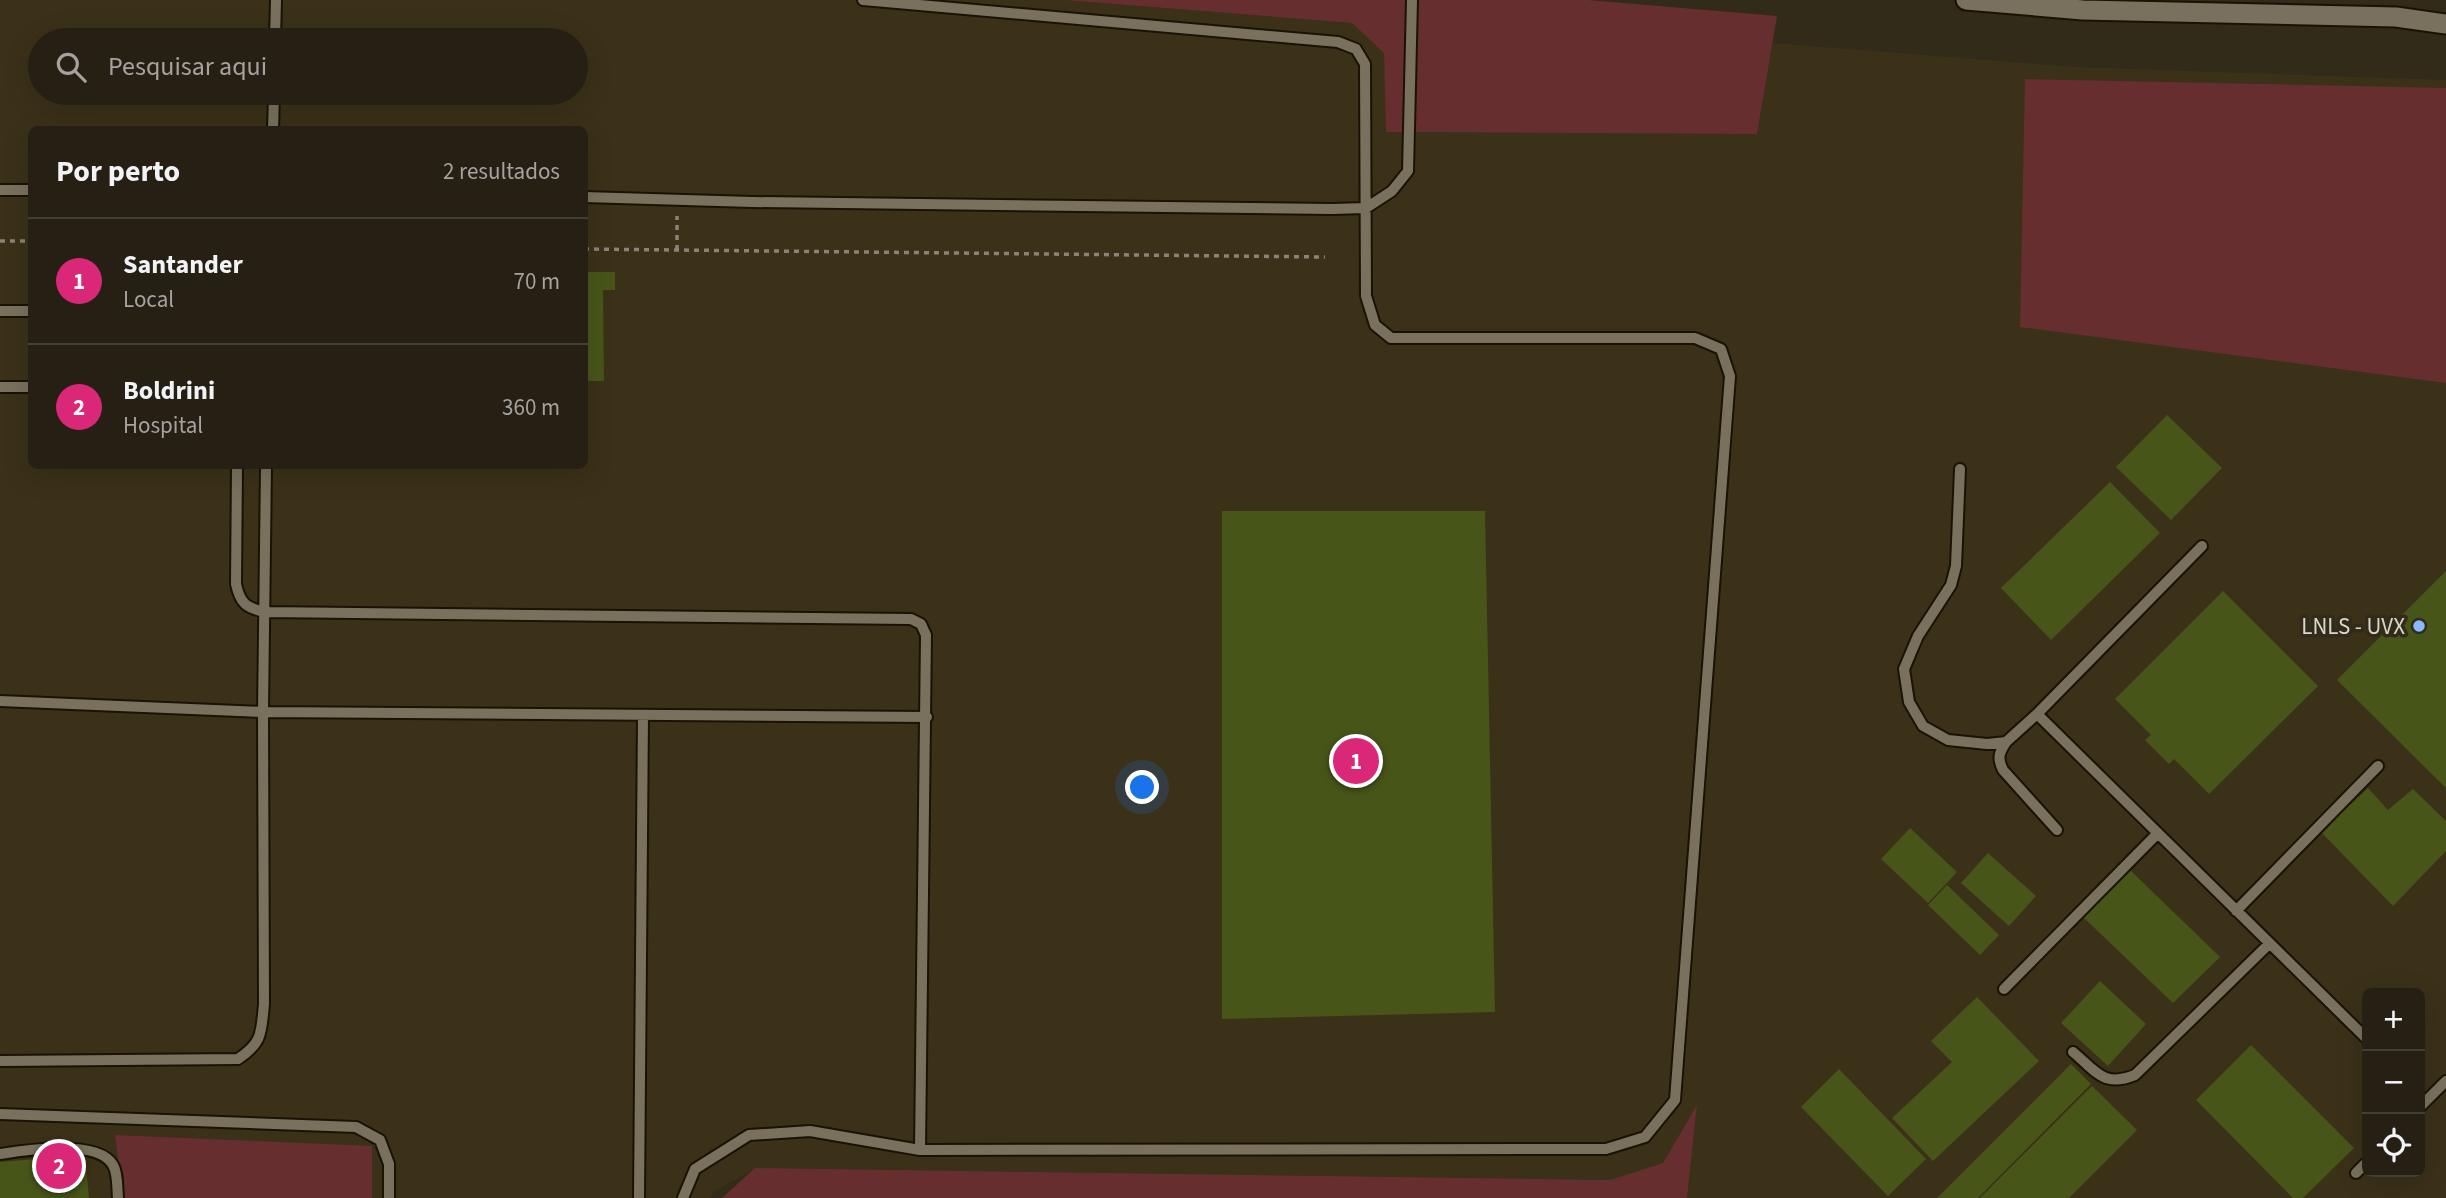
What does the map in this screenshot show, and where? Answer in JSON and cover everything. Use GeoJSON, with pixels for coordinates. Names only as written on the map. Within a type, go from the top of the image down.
{"type":"FeatureCollection","features":[{"type":"Feature","properties":{"kind":"main road"},"geometry":{"type":"LineString","coordinates":[[1966,0],[2082,10],[2396,17],[2446,24]]}},
{"type":"Feature","properties":{"kind":"lane"},"geometry":{"type":"LineString","coordinates":[[275,28],[276,0]]}},
{"type":"Feature","properties":{"kind":"lane"},"geometry":{"type":"LineString","coordinates":[[682,1198],[695,1169],[749,1135],[810,1131],[920,1150],[1606,1149],[1645,1137],[1675,1100],[1730,376],[1721,349],[1695,338],[1391,338],[1375,325],[1366,296],[1365,64],[1356,49],[1338,42],[863,0]]}},
{"type":"Feature","properties":{"kind":"lane"},"geometry":{"type":"LineString","coordinates":[[588,197],[1366,208],[1392,191],[1408,171],[1412,0]]}},
{"type":"Feature","properties":{"kind":"lane"},"geometry":{"type":"LineString","coordinates":[[273,126],[274,105]]}},
{"type":"Feature","properties":{"kind":"lane"},"geometry":{"type":"LineString","coordinates":[[0,190],[28,190]]}},
{"type":"Feature","properties":{"kind":"lane"},"geometry":{"type":"LineString","coordinates":[[0,311],[28,311]]}},
{"type":"Feature","properties":{"kind":"lane"},"geometry":{"type":"LineString","coordinates":[[0,387],[28,387]]}},
{"type":"Feature","properties":{"kind":"lane"},"geometry":{"type":"LineString","coordinates":[[237,469],[236,584],[239,599],[249,609],[265,612],[911,619],[921,624],[926,635],[927,717],[920,1150]]}},
{"type":"Feature","properties":{"kind":"lane"},"geometry":{"type":"LineString","coordinates":[[0,1061],[238,1059],[256,1047],[264,1004],[266,469]]}},
{"type":"Feature","properties":{"kind":"lane"},"geometry":{"type":"LineString","coordinates":[[1960,469],[1956,566],[1951,585],[1918,636],[1904,669],[1909,702],[1923,726],[1948,740],[1987,744],[2006,742]]}},
{"type":"Feature","properties":{"kind":"lane"},"geometry":{"type":"LineString","coordinates":[[2057,830],[2003,770],[1999,753],[2006,742],[2037,714],[2202,546]]}},
{"type":"Feature","properties":{"kind":"lane"},"geometry":{"type":"LineString","coordinates":[[0,701],[263,712],[927,717]]}},
{"type":"Feature","properties":{"kind":"lane"},"geometry":{"type":"LineString","coordinates":[[2037,714],[2362,1034]]}},
{"type":"Feature","properties":{"kind":"lane"},"geometry":{"type":"LineString","coordinates":[[639,1198],[643,716]]}},
{"type":"Feature","properties":{"kind":"lane"},"geometry":{"type":"LineString","coordinates":[[2236,911],[2378,766]]}},
{"type":"Feature","properties":{"kind":"lane"},"geometry":{"type":"LineString","coordinates":[[2004,989],[2158,833]]}},
{"type":"Feature","properties":{"kind":"lane"},"geometry":{"type":"LineString","coordinates":[[2073,1052],[2106,1079],[2119,1082],[2135,1075],[2269,944]]}},
{"type":"Feature","properties":{"kind":"lane"},"geometry":{"type":"LineString","coordinates":[[2425,1102],[2446,1081]]}},
{"type":"Feature","properties":{"kind":"lane"},"geometry":{"type":"LineString","coordinates":[[2425,1094],[2429,1098]]}},
{"type":"Feature","properties":{"kind":"lane"},"geometry":{"type":"LineString","coordinates":[[0,1114],[356,1128],[380,1140],[389,1164],[389,1198]]}},
{"type":"Feature","properties":{"kind":"lane"},"geometry":{"type":"LineString","coordinates":[[0,1154],[34,1149],[88,1150],[102,1155],[113,1165],[118,1198]]}},
{"type":"Feature","properties":{"kind":"lane"},"geometry":{"type":"LineString","coordinates":[[2356,1173],[2362,1168]]}},
{"type":"Feature","properties":{"kind":"path"},"geometry":{"type":"LineString","coordinates":[[677,200],[677,250]]}},
{"type":"Feature","properties":{"kind":"path"},"geometry":{"type":"LineString","coordinates":[[0,241],[28,241]]}},
{"type":"Feature","properties":{"kind":"path"},"geometry":{"type":"LineString","coordinates":[[588,249],[1325,257]]}},
{"type":"Feature","properties":{"kind":"shaded area"},"geometry":{"type":"Polygon","coordinates":[[[0,0],[1064,0],[1353,23],[1384,53],[1387,132],[1757,134],[1772,43],[2074,67],[2446,80],[2446,1198],[1687,1198],[1697,1107],[1663,1163],[1610,1180],[756,1168],[714,1192],[710,1198],[372,1198],[372,1147],[115,1135],[123,1198],[0,1198],[0,0]]]}},
{"type":"Feature","properties":{"kind":"shaded area"},"geometry":{"type":"Polygon","coordinates":[[[1064,0],[1588,0],[1777,16],[1757,134],[1386,132],[1384,53],[1352,23],[1064,0]]]}},
{"type":"Feature","properties":{"kind":"shaded area"},"geometry":{"type":"Polygon","coordinates":[[[2025,79],[2446,88],[2446,383],[2020,327],[2025,79]]]}},
{"type":"Feature","properties":{"kind":"shaded area"},"geometry":{"type":"Polygon","coordinates":[[[1697,1105],[1687,1198],[722,1198],[755,1168],[1610,1180],[1663,1163],[1697,1105]]]}},
{"type":"Feature","properties":{"kind":"shaded area"},"geometry":{"type":"Polygon","coordinates":[[[115,1135],[372,1146],[372,1198],[123,1198],[115,1135]]]}},
{"type":"Feature","properties":{"kind":"building"},"geometry":{"type":"Polygon","coordinates":[[[588,272],[615,272],[615,290],[603,290],[604,381],[588,381],[588,272]]]}},
{"type":"Feature","properties":{"kind":"building"},"geometry":{"type":"Polygon","coordinates":[[[2167,415],[2222,468],[2171,520],[2116,467],[2167,415]]]}},
{"type":"Feature","properties":{"kind":"building"},"geometry":{"type":"Polygon","coordinates":[[[2110,482],[2160,533],[2051,640],[2001,588],[2110,482]]]}},
{"type":"Feature","properties":{"kind":"building"},"geometry":{"type":"Polygon","coordinates":[[[1222,511],[1485,511],[1495,1012],[1222,1019],[1222,511]]]}},
{"type":"Feature","properties":{"kind":"building","name":"LNLS - UVX"},"geometry":{"type":"Polygon","coordinates":[[[2446,571],[2446,788],[2337,680],[2446,571]]]}},
{"type":"Feature","properties":{"kind":"building"},"geometry":{"type":"Polygon","coordinates":[[[2223,591],[2318,686],[2209,794],[2174,759],[2169,764],[2145,740],[2151,735],[2115,699],[2223,591]]]}},
{"type":"Feature","properties":{"kind":"building"},"geometry":{"type":"Polygon","coordinates":[[[2368,788],[2388,810],[2413,789],[2446,821],[2446,851],[2393,906],[2321,832],[2368,788]]]}},
{"type":"Feature","properties":{"kind":"building"},"geometry":{"type":"Polygon","coordinates":[[[1910,828],[1957,872],[1928,903],[1881,859],[1910,828]]]}},
{"type":"Feature","properties":{"kind":"building"},"geometry":{"type":"Polygon","coordinates":[[[1988,853],[2036,896],[2009,926],[1961,883],[1988,853]]]}},
{"type":"Feature","properties":{"kind":"building"},"geometry":{"type":"Polygon","coordinates":[[[2129,869],[2220,957],[2173,1003],[2082,916],[2129,869]]]}},
{"type":"Feature","properties":{"kind":"building"},"geometry":{"type":"Polygon","coordinates":[[[1947,885],[1999,935],[1980,955],[1928,905],[1947,885]]]}},
{"type":"Feature","properties":{"kind":"building"},"geometry":{"type":"Polygon","coordinates":[[[2100,981],[2146,1024],[2108,1066],[2061,1023],[2100,981]]]}},
{"type":"Feature","properties":{"kind":"building"},"geometry":{"type":"Polygon","coordinates":[[[1977,997],[2039,1061],[1933,1161],[1892,1118],[1952,1062],[1931,1041],[1977,997]]]}},
{"type":"Feature","properties":{"kind":"building"},"geometry":{"type":"Polygon","coordinates":[[[2251,1045],[2354,1148],[2303,1198],[2293,1198],[2196,1100],[2251,1045]]]}},
{"type":"Feature","properties":{"kind":"building"},"geometry":{"type":"Polygon","coordinates":[[[2071,1064],[2091,1084],[1978,1198],[1937,1198],[2071,1064]]]}},
{"type":"Feature","properties":{"kind":"building"},"geometry":{"type":"Polygon","coordinates":[[[1839,1069],[1926,1159],[1888,1196],[1801,1107],[1839,1069]]]}},
{"type":"Feature","properties":{"kind":"building"},"geometry":{"type":"Polygon","coordinates":[[[2092,1086],[2137,1130],[2069,1198],[1980,1198],[2092,1086]]]}},
{"type":"Feature","properties":{"kind":"building"},"geometry":{"type":"Polygon","coordinates":[[[85,1155],[89,1198],[0,1198],[0,1162],[85,1155]]]}},
{"type":"Feature","properties":{"kind":"place","name":"LNLS - UVX"},"geometry":{"type":"Point","coordinates":[2419,626]}},
{"type":"Feature","properties":{"kind":"place","name":"Santander"},"geometry":{"type":"Point","coordinates":[1356,761]}},
{"type":"Feature","properties":{"kind":"place","name":"Boldrini"},"geometry":{"type":"Point","coordinates":[59,1166]}}]}
